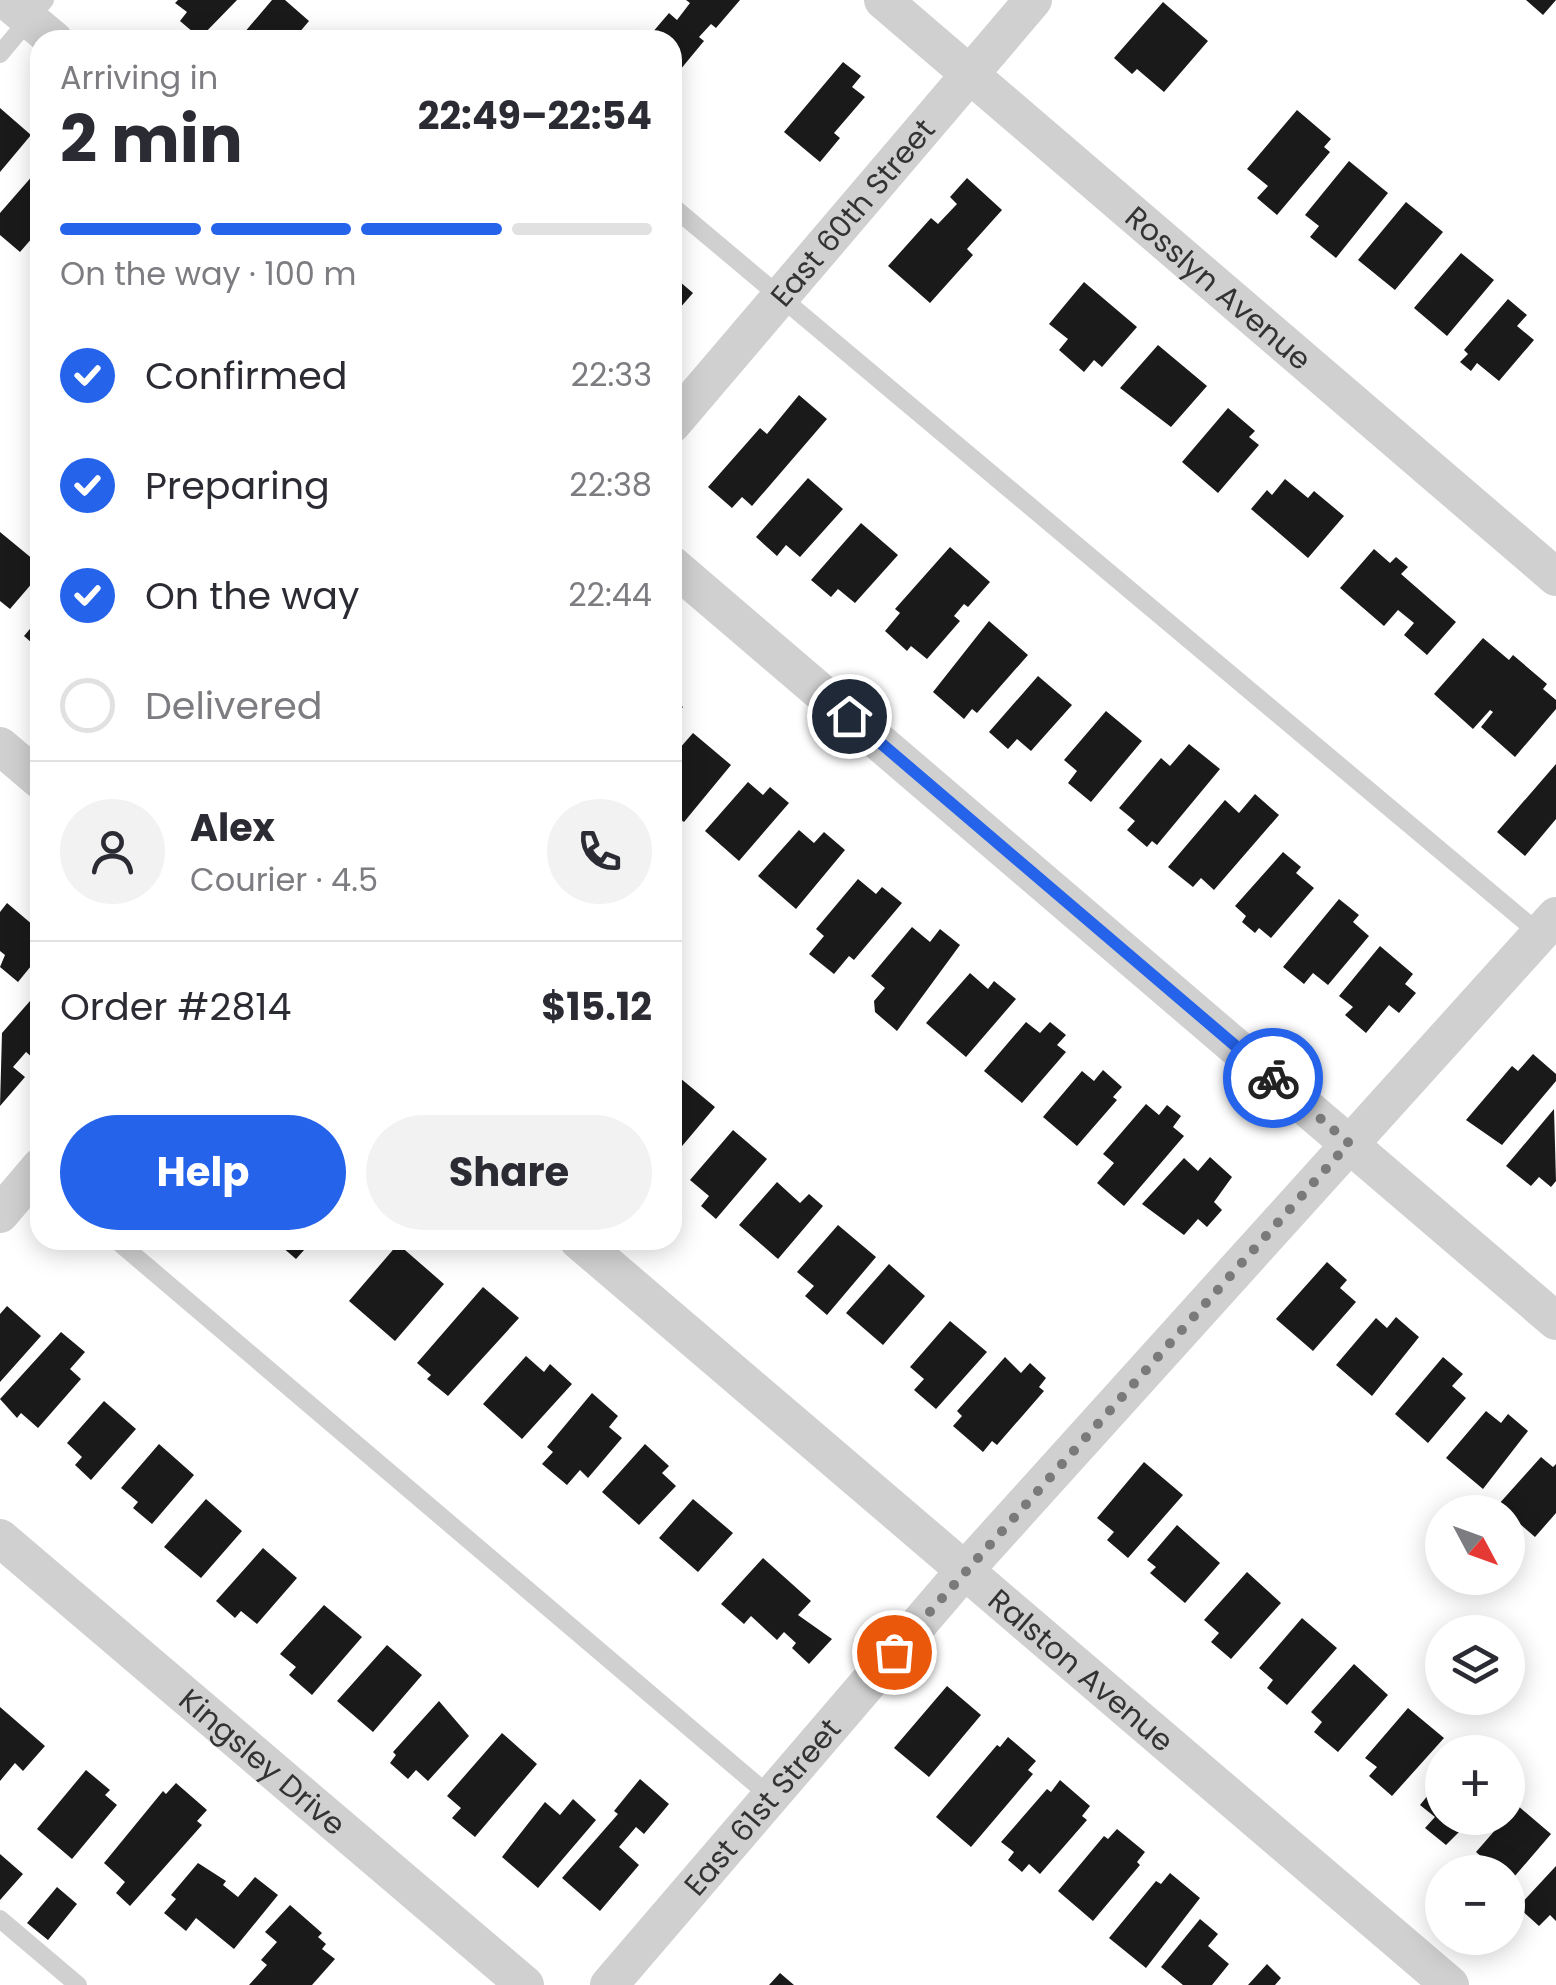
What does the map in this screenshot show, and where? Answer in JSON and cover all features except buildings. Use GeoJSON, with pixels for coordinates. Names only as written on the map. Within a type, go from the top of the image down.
{"type":"FeatureCollection","features":[{"type":"Feature","properties":{"kind":"street","name":"Rosslyn Avenue"},"geometry":{"type":"LineString","coordinates":[[883,0],[1556,577]]}},
{"type":"Feature","properties":{"kind":"street","name":"East 60th Street"},"geometry":{"type":"LineString","coordinates":[[682,412],[1033,0]]}},
{"type":"Feature","properties":{"kind":"street"},"geometry":{"type":"LineString","coordinates":[[682,574],[1556,1321]]}},
{"type":"Feature","properties":{"kind":"street"},"geometry":{"type":"LineString","coordinates":[[0,746],[30,772]]}},
{"type":"Feature","properties":{"kind":"street","name":"East 61st Street"},"geometry":{"type":"LineString","coordinates":[[609,1985],[965,1570],[1548,925]]}},
{"type":"Feature","properties":{"kind":"street"},"geometry":{"type":"LineString","coordinates":[[0,1214],[30,1181]]}},
{"type":"Feature","properties":{"kind":"street","name":"Ralston Avenue"},"geometry":{"type":"LineString","coordinates":[[590,1250],[1450,1985]]}},
{"type":"Feature","properties":{"kind":"street","name":"Kingsley Drive"},"geometry":{"type":"LineString","coordinates":[[0,1538],[524,1985]]}},
{"type":"Feature","properties":{"kind":"lane"},"geometry":{"type":"LineString","coordinates":[[0,54],[34,15]]}},
{"type":"Feature","properties":{"kind":"lane"},"geometry":{"type":"LineString","coordinates":[[682,214],[1548,925]]}},
{"type":"Feature","properties":{"kind":"lane"},"geometry":{"type":"LineString","coordinates":[[128,1250],[771,1797]]}},
{"type":"Feature","properties":{"kind":"lane"},"geometry":{"type":"LineString","coordinates":[[0,1919],[78,1985]]}},
{"type":"Feature","properties":{"kind":"way so far"},"geometry":{"type":"LineString","coordinates":[[894,1652],[1349,1143],[1273,1078]]}},
{"type":"Feature","properties":{"kind":"route"},"geometry":{"type":"LineString","coordinates":[[849,716],[1273,1078]]}}]}
